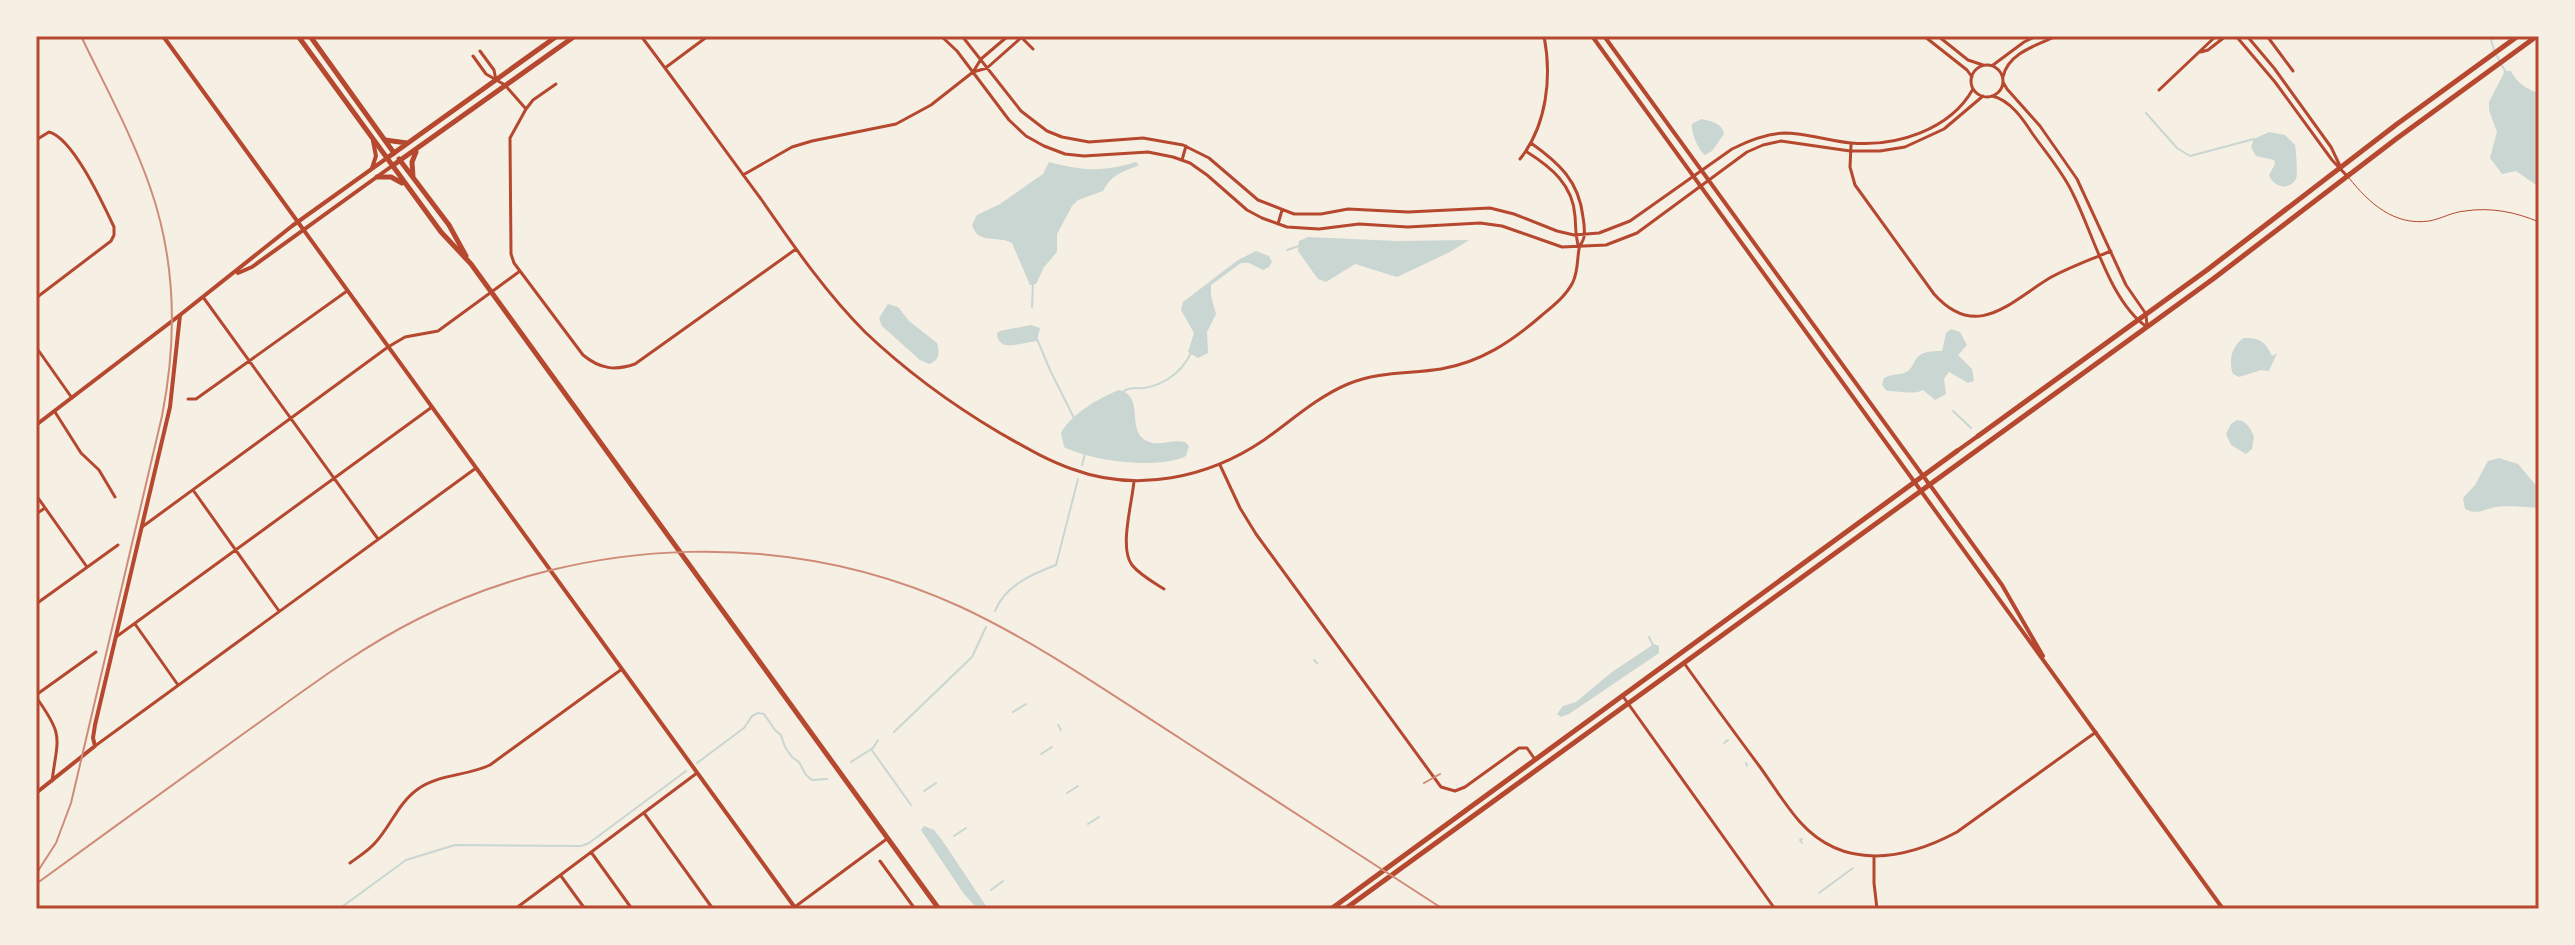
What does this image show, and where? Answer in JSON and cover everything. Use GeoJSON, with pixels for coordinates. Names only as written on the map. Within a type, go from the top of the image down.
{"type":"FeatureCollection","features":[{"type":"Feature","properties":{"kind":"main road"},"geometry":{"type":"LineString","coordinates":[[163,36],[794,908]]}},
{"type":"Feature","properties":{"kind":"main road"},"geometry":{"type":"LineString","coordinates":[[298,36],[441,232],[471,264]]}},
{"type":"Feature","properties":{"kind":"main road"},"geometry":{"type":"LineString","coordinates":[[310,36],[449,225],[491,292],[939,909]]}},
{"type":"Feature","properties":{"kind":"main road"},"geometry":{"type":"LineString","coordinates":[[36,425],[298,222],[557,36]]}},
{"type":"Feature","properties":{"kind":"main road"},"geometry":{"type":"LineString","coordinates":[[235,273],[252,267],[575,36]]}},
{"type":"Feature","properties":{"kind":"main road"},"geometry":{"type":"LineString","coordinates":[[1592,36],[2223,909]]}},
{"type":"Feature","properties":{"kind":"main road"},"geometry":{"type":"LineString","coordinates":[[1604,36],[2009,596],[2050,669]]}},
{"type":"Feature","properties":{"kind":"main road"},"geometry":{"type":"LineString","coordinates":[[1408,858],[1535,759],[2146,314],[2518,36]]}},
{"type":"Feature","properties":{"kind":"main road"},"geometry":{"type":"LineString","coordinates":[[1331,909],[1366,889],[1930,485],[2537,36]]}},
{"type":"Feature","properties":{"kind":"main road"},"geometry":{"type":"LineString","coordinates":[[372,169],[376,156],[373,139]]}},
{"type":"Feature","properties":{"kind":"main road"},"geometry":{"type":"LineString","coordinates":[[385,140],[408,143]]}},
{"type":"Feature","properties":{"kind":"main road"},"geometry":{"type":"LineString","coordinates":[[413,178],[412,162],[418,148]]}},
{"type":"Feature","properties":{"kind":"main road"},"geometry":{"type":"LineString","coordinates":[[377,177],[391,177],[408,187]]}},
{"type":"Feature","properties":{"kind":"main road"},"geometry":{"type":"LineString","coordinates":[[1776,291],[1785,285]]}},
{"type":"Feature","properties":{"kind":"main road"},"geometry":{"type":"LineString","coordinates":[[36,793],[95,746],[95,725],[170,407],[180,315]]}},
{"type":"Feature","properties":{"kind":"main road"},"geometry":{"type":"LineString","coordinates":[[1345,909],[1366,889]]}},
{"type":"Feature","properties":{"kind":"street"},"geometry":{"type":"LineString","coordinates":[[641,36],[796,249],[864,330],[923,383],[977,420],[1054,462],[1085,474],[1134,481],[1174,478],[1220,465],[1247,451],[1344,385],[1373,375],[1455,366],[1475,360],[1501,347],[1564,295],[1577,270],[1579,248],[1585,234],[1582,206],[1573,182],[1558,162],[1531,143]]}},
{"type":"Feature","properties":{"kind":"street"},"geometry":{"type":"LineString","coordinates":[[665,68],[708,36]]}},
{"type":"Feature","properties":{"kind":"street"},"geometry":{"type":"LineString","coordinates":[[941,36],[957,51],[1014,126],[1065,154],[1092,157],[1148,152],[1182,160],[1207,175],[1247,210],[1278,224],[1319,229],[1346,224],[1408,227],[1470,223],[1502,226],[1547,244],[1579,248],[1606,245],[1629,237],[1753,148],[1773,142],[1797,142],[1850,151],[1895,149],[1928,138],[1959,118],[1983,96]]}},
{"type":"Feature","properties":{"kind":"street"},"geometry":{"type":"LineString","coordinates":[[962,36],[1033,123],[1062,137],[1089,142],[1143,138],[1186,146],[1209,158],[1258,200],[1282,210],[1305,215],[1348,209],[1408,212],[1490,208],[1574,235],[1599,233],[1621,226],[1732,149],[1770,135],[1788,133],[1851,143],[1890,141],[1926,130],[1952,114],[1973,89],[1972,77],[1967,70],[1924,36]]}},
{"type":"Feature","properties":{"kind":"street"},"geometry":{"type":"LineString","coordinates":[[743,175],[792,147],[896,124],[931,105],[973,72],[981,59],[1008,36]]}},
{"type":"Feature","properties":{"kind":"street"},"geometry":{"type":"LineString","coordinates":[[1520,159],[1541,119],[1546,96],[1544,36]]}},
{"type":"Feature","properties":{"kind":"street"},"geometry":{"type":"LineString","coordinates":[[1938,36],[1977,65],[1997,68],[2007,89],[2040,126],[2077,179],[2126,285],[2146,314],[2147,327]]}},
{"type":"Feature","properties":{"kind":"street"},"geometry":{"type":"LineString","coordinates":[[1972,77],[1977,69],[2036,36]]}},
{"type":"Feature","properties":{"kind":"street"},"geometry":{"type":"LineString","coordinates":[[1992,96],[2000,90],[2007,65],[2017,56],[2057,36]]}},
{"type":"Feature","properties":{"kind":"street"},"geometry":{"type":"LineString","coordinates":[[2201,52],[2203,46],[2216,36]]}},
{"type":"Feature","properties":{"kind":"street"},"geometry":{"type":"LineString","coordinates":[[2159,90],[2201,52],[2226,36]]}},
{"type":"Feature","properties":{"kind":"street"},"geometry":{"type":"LineString","coordinates":[[2236,36],[2347,176]]}},
{"type":"Feature","properties":{"kind":"street"},"geometry":{"type":"LineString","coordinates":[[2247,36],[2323,135],[2341,168]]}},
{"type":"Feature","properties":{"kind":"street"},"geometry":{"type":"LineString","coordinates":[[2267,36],[2293,71]]}},
{"type":"Feature","properties":{"kind":"street"},"geometry":{"type":"LineString","coordinates":[[973,72],[987,68],[1021,37],[1033,49]]}},
{"type":"Feature","properties":{"kind":"street"},"geometry":{"type":"LineString","coordinates":[[480,51],[494,70],[496,80]]}},
{"type":"Feature","properties":{"kind":"street"},"geometry":{"type":"LineString","coordinates":[[473,56],[486,74],[505,85],[526,109]]}},
{"type":"Feature","properties":{"kind":"street"},"geometry":{"type":"LineString","coordinates":[[556,84],[533,100],[510,138],[511,254],[520,271],[583,355],[598,365],[615,369],[635,364],[796,249]]}},
{"type":"Feature","properties":{"kind":"street"},"geometry":{"type":"LineString","coordinates":[[1973,89],[1983,96],[2004,101],[2024,122],[2068,185],[2113,283],[2137,320],[2147,327]]}},
{"type":"Feature","properties":{"kind":"street"},"geometry":{"type":"LineString","coordinates":[[36,140],[49,132],[57,134],[91,180],[114,231],[111,241],[36,298]]}},
{"type":"Feature","properties":{"kind":"street"},"geometry":{"type":"LineString","coordinates":[[1851,143],[1852,176],[1860,192],[1934,294],[1960,313],[1978,316],[1998,313],[2051,277],[2111,251]]}},
{"type":"Feature","properties":{"kind":"street"},"geometry":{"type":"LineString","coordinates":[[1182,160],[1186,146]]}},
{"type":"Feature","properties":{"kind":"street"},"geometry":{"type":"LineString","coordinates":[[1526,151],[1555,172],[1566,187],[1574,210],[1574,235],[1579,248]]}},
{"type":"Feature","properties":{"kind":"street"},"geometry":{"type":"LineString","coordinates":[[1278,224],[1282,210]]}},
{"type":"Feature","properties":{"kind":"street"},"geometry":{"type":"LineString","coordinates":[[142,527],[388,347],[405,337],[438,331],[520,271]]}},
{"type":"Feature","properties":{"kind":"street"},"geometry":{"type":"LineString","coordinates":[[188,399],[196,399],[347,291]]}},
{"type":"Feature","properties":{"kind":"street"},"geometry":{"type":"LineString","coordinates":[[203,297],[378,539]]}},
{"type":"Feature","properties":{"kind":"street"},"geometry":{"type":"LineString","coordinates":[[36,347],[72,398]]}},
{"type":"Feature","properties":{"kind":"street"},"geometry":{"type":"LineString","coordinates":[[116,637],[432,407]]}},
{"type":"Feature","properties":{"kind":"street"},"geometry":{"type":"LineString","coordinates":[[55,411],[81,453],[99,470],[115,497]]}},
{"type":"Feature","properties":{"kind":"street"},"geometry":{"type":"LineString","coordinates":[[1220,465],[1256,534],[1441,787],[1455,791],[1465,787],[1519,748],[1527,748],[1535,759]]}},
{"type":"Feature","properties":{"kind":"street"},"geometry":{"type":"LineString","coordinates":[[95,746],[476,468]]}},
{"type":"Feature","properties":{"kind":"street"},"geometry":{"type":"LineString","coordinates":[[1134,481],[1125,537],[1126,551],[1131,564],[1164,589]]}},
{"type":"Feature","properties":{"kind":"street"},"geometry":{"type":"LineString","coordinates":[[193,490],[279,611]]}},
{"type":"Feature","properties":{"kind":"street"},"geometry":{"type":"LineString","coordinates":[[36,495],[87,567]]}},
{"type":"Feature","properties":{"kind":"street"},"geometry":{"type":"LineString","coordinates":[[36,514],[45,508]]}},
{"type":"Feature","properties":{"kind":"street"},"geometry":{"type":"LineString","coordinates":[[36,604],[118,545]]}},
{"type":"Feature","properties":{"kind":"street"},"geometry":{"type":"LineString","coordinates":[[135,624],[178,685]]}},
{"type":"Feature","properties":{"kind":"street"},"geometry":{"type":"LineString","coordinates":[[52,781],[58,734],[36,696],[96,652]]}},
{"type":"Feature","properties":{"kind":"street"},"geometry":{"type":"LineString","coordinates":[[1684,663],[1804,826],[1826,843],[1874,857],[1911,852],[1957,832],[2096,732]]}},
{"type":"Feature","properties":{"kind":"street"},"geometry":{"type":"LineString","coordinates":[[350,863],[377,842],[399,808],[419,788],[490,765],[622,669]]}},
{"type":"Feature","properties":{"kind":"street"},"geometry":{"type":"LineString","coordinates":[[1622,695],[1775,909]]}},
{"type":"Feature","properties":{"kind":"street"},"geometry":{"type":"LineString","coordinates":[[515,909],[697,773]]}},
{"type":"Feature","properties":{"kind":"street"},"geometry":{"type":"LineString","coordinates":[[644,813],[713,909]]}},
{"type":"Feature","properties":{"kind":"street"},"geometry":{"type":"LineString","coordinates":[[794,908],[888,838]]}},
{"type":"Feature","properties":{"kind":"street"},"geometry":{"type":"LineString","coordinates":[[591,852],[632,909]]}},
{"type":"Feature","properties":{"kind":"street"},"geometry":{"type":"LineString","coordinates":[[1874,857],[1877,909]]}},
{"type":"Feature","properties":{"kind":"street"},"geometry":{"type":"LineString","coordinates":[[880,861],[915,909]]}},
{"type":"Feature","properties":{"kind":"street"},"geometry":{"type":"LineString","coordinates":[[560,875],[585,909]]}},
{"type":"Feature","properties":{"kind":"lane"},"geometry":{"type":"LineString","coordinates":[[2347,176],[2372,204],[2398,218],[2428,221],[2463,211],[2486,209],[2525,216],[2539,222]]}},
{"type":"Feature","properties":{"kind":"shaded area"},"geometry":{"type":"Polygon","coordinates":[[[2505,71],[2511,71],[2522,85],[2539,93],[2539,187],[2516,171],[2502,174],[2490,158],[2497,132],[2489,102],[2505,71]]]}},
{"type":"Feature","properties":{"kind":"shaded area"},"geometry":{"type":"Polygon","coordinates":[[[1701,119],[1718,125],[1724,134],[1712,151],[1705,155],[1692,128],[1692,124],[1701,119]]]}},
{"type":"Feature","properties":{"kind":"shaded area"},"geometry":{"type":"Polygon","coordinates":[[[2269,132],[2285,135],[2295,145],[2297,177],[2289,185],[2281,186],[2274,182],[2269,175],[2274,160],[2256,156],[2251,147],[2254,139],[2269,132]]]}},
{"type":"Feature","properties":{"kind":"shaded area"},"geometry":{"type":"Polygon","coordinates":[[[1049,162],[1092,169],[1136,162],[1139,165],[1114,177],[1103,191],[1078,200],[1072,206],[1057,234],[1057,252],[1044,267],[1036,284],[1030,285],[1012,243],[979,235],[972,225],[977,215],[1000,204],[1043,174],[1049,162]]]}},
{"type":"Feature","properties":{"kind":"shaded area"},"geometry":{"type":"Polygon","coordinates":[[[1308,237],[1469,240],[1397,277],[1355,264],[1326,282],[1318,279],[1298,251],[1299,241],[1308,237]]]}},
{"type":"Feature","properties":{"kind":"shaded area"},"geometry":{"type":"Polygon","coordinates":[[[1256,251],[1269,256],[1272,262],[1269,267],[1263,270],[1249,263],[1241,263],[1211,285],[1216,314],[1207,332],[1208,353],[1198,358],[1188,352],[1194,333],[1181,310],[1183,302],[1238,260],[1256,251]]]}},
{"type":"Feature","properties":{"kind":"shaded area"},"geometry":{"type":"Polygon","coordinates":[[[888,304],[898,307],[909,321],[937,343],[935,361],[929,364],[920,360],[882,326],[879,318],[888,304]]]}},
{"type":"Feature","properties":{"kind":"shaded area"},"geometry":{"type":"Polygon","coordinates":[[[1031,325],[1040,328],[1037,341],[1006,345],[998,339],[997,333],[1000,331],[1031,325]]]}},
{"type":"Feature","properties":{"kind":"shaded area"},"geometry":{"type":"Polygon","coordinates":[[[1951,329],[1960,332],[1967,345],[1958,355],[1972,369],[1974,381],[1968,383],[1949,372],[1944,379],[1946,394],[1935,400],[1923,390],[1911,393],[1887,391],[1882,385],[1884,378],[1909,370],[1924,353],[1942,351],[1946,333],[1951,329]]]}},
{"type":"Feature","properties":{"kind":"shaded area"},"geometry":{"type":"Polygon","coordinates":[[[2244,338],[2261,341],[2272,356],[2277,353],[2269,371],[2261,370],[2239,377],[2233,374],[2232,354],[2244,338]]]}},
{"type":"Feature","properties":{"kind":"shaded area"},"geometry":{"type":"Polygon","coordinates":[[[1119,390],[1132,399],[1141,436],[1156,443],[1185,442],[1189,446],[1186,456],[1159,462],[1125,462],[1064,447],[1061,433],[1071,419],[1094,402],[1119,390]]]}},
{"type":"Feature","properties":{"kind":"shaded area"},"geometry":{"type":"Polygon","coordinates":[[[2237,420],[2246,423],[2254,437],[2252,449],[2246,454],[2231,445],[2226,434],[2237,420]]]}},
{"type":"Feature","properties":{"kind":"shaded area"},"geometry":{"type":"Polygon","coordinates":[[[2499,458],[2518,464],[2534,483],[2539,490],[2539,508],[2500,506],[2477,512],[2465,509],[2463,498],[2475,485],[2488,461],[2499,458]]]}},
{"type":"Feature","properties":{"kind":"shaded area"},"geometry":{"type":"Polygon","coordinates":[[[1654,644],[1659,646],[1659,653],[1569,714],[1561,717],[1557,714],[1563,706],[1576,702],[1612,672],[1654,644]]]}},
{"type":"Feature","properties":{"kind":"shaded area"},"geometry":{"type":"Polygon","coordinates":[[[924,826],[934,830],[942,840],[988,909],[978,909],[964,894],[921,830],[924,826]]]}},
{"type":"Feature","properties":{"kind":"waterway"},"geometry":{"type":"LineString","coordinates":[[2490,36],[2494,50]]}},
{"type":"Feature","properties":{"kind":"waterway"},"geometry":{"type":"LineString","coordinates":[[2497,56],[2505,71]]}},
{"type":"Feature","properties":{"kind":"waterway"},"geometry":{"type":"LineString","coordinates":[[2146,113],[2177,148],[2190,156],[2254,139]]}},
{"type":"Feature","properties":{"kind":"waterway"},"geometry":{"type":"LineString","coordinates":[[1287,250],[1299,246]]}},
{"type":"Feature","properties":{"kind":"waterway"},"geometry":{"type":"LineString","coordinates":[[1032,307],[1033,283]]}},
{"type":"Feature","properties":{"kind":"waterway"},"geometry":{"type":"LineString","coordinates":[[1037,339],[1075,420]]}},
{"type":"Feature","properties":{"kind":"waterway"},"geometry":{"type":"LineString","coordinates":[[1124,391],[1165,381],[1183,366],[1191,353]]}},
{"type":"Feature","properties":{"kind":"waterway"},"geometry":{"type":"LineString","coordinates":[[1953,411],[1971,428]]}},
{"type":"Feature","properties":{"kind":"waterway"},"geometry":{"type":"LineString","coordinates":[[1082,465],[1085,454]]}},
{"type":"Feature","properties":{"kind":"waterway"},"geometry":{"type":"LineString","coordinates":[[995,611],[1012,588],[1056,565],[1078,479]]}},
{"type":"Feature","properties":{"kind":"waterway"},"geometry":{"type":"LineString","coordinates":[[894,732],[972,657],[986,627]]}},
{"type":"Feature","properties":{"kind":"waterway"},"geometry":{"type":"LineString","coordinates":[[1649,637],[1653,645]]}},
{"type":"Feature","properties":{"kind":"waterway"},"geometry":{"type":"LineString","coordinates":[[1314,660],[1317,663]]}},
{"type":"Feature","properties":{"kind":"waterway"},"geometry":{"type":"LineString","coordinates":[[1013,712],[1026,704]]}},
{"type":"Feature","properties":{"kind":"waterway"},"geometry":{"type":"LineString","coordinates":[[697,763],[744,728],[758,713],[764,714],[781,735],[785,747],[806,775],[812,780],[827,779]]}},
{"type":"Feature","properties":{"kind":"waterway"},"geometry":{"type":"LineString","coordinates":[[1058,725],[1061,730]]}},
{"type":"Feature","properties":{"kind":"waterway"},"geometry":{"type":"LineString","coordinates":[[851,762],[873,748],[878,740]]}},
{"type":"Feature","properties":{"kind":"waterway"},"geometry":{"type":"LineString","coordinates":[[1724,743],[1728,740]]}},
{"type":"Feature","properties":{"kind":"waterway"},"geometry":{"type":"LineString","coordinates":[[1041,754],[1052,747]]}},
{"type":"Feature","properties":{"kind":"waterway"},"geometry":{"type":"LineString","coordinates":[[871,749],[911,805]]}},
{"type":"Feature","properties":{"kind":"waterway"},"geometry":{"type":"LineString","coordinates":[[339,909],[406,860],[455,845],[581,846],[589,843],[686,771]]}},
{"type":"Feature","properties":{"kind":"waterway"},"geometry":{"type":"LineString","coordinates":[[924,791],[936,783]]}},
{"type":"Feature","properties":{"kind":"waterway"},"geometry":{"type":"LineString","coordinates":[[1067,793],[1078,786]]}},
{"type":"Feature","properties":{"kind":"waterway"},"geometry":{"type":"LineString","coordinates":[[1088,824],[1099,817]]}},
{"type":"Feature","properties":{"kind":"waterway"},"geometry":{"type":"LineString","coordinates":[[954,836],[966,828]]}},
{"type":"Feature","properties":{"kind":"waterway"},"geometry":{"type":"LineString","coordinates":[[1802,839],[1802,843]]}},
{"type":"Feature","properties":{"kind":"waterway"},"geometry":{"type":"LineString","coordinates":[[1819,893],[1853,868]]}},
{"type":"Feature","properties":{"kind":"waterway"},"geometry":{"type":"LineString","coordinates":[[991,890],[1003,881]]}},
{"type":"Feature","properties":{"kind":"railway"},"geometry":{"type":"LineString","coordinates":[[36,874],[56,843],[71,803],[162,416],[172,330],[169,272],[159,215],[135,148],[81,36]]}},
{"type":"Feature","properties":{"kind":"railway"},"geometry":{"type":"LineString","coordinates":[[36,884],[332,671],[418,619],[482,591],[549,571],[618,557],[688,552],[758,554],[828,564],[895,581],[961,607],[1073,669],[1443,909]]}},
{"type":"Feature","properties":{"kind":"railway"},"geometry":{"type":"LineString","coordinates":[[1424,783],[1440,774]]}}]}
